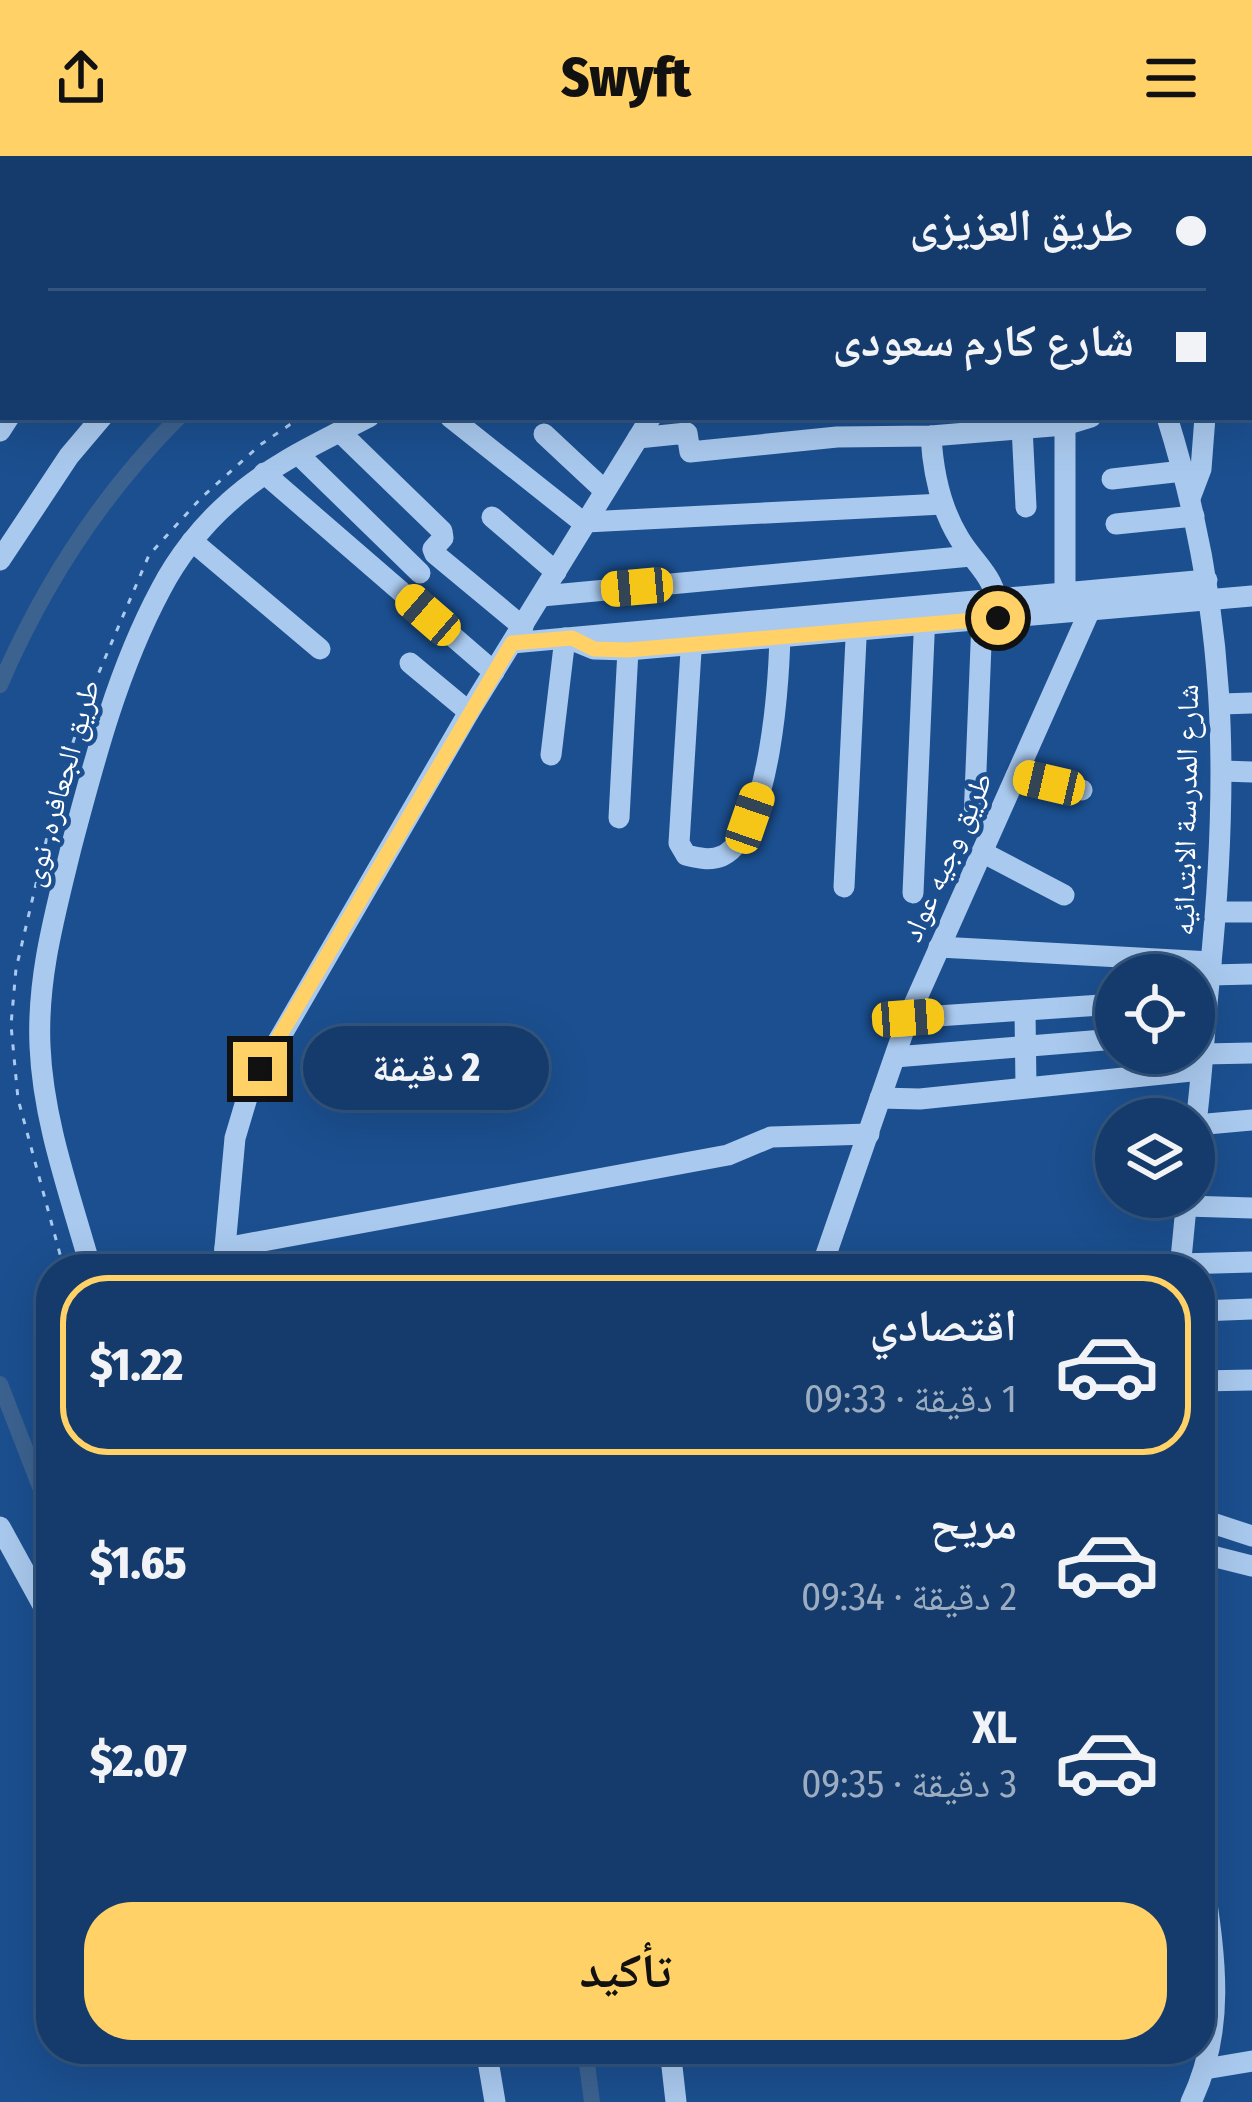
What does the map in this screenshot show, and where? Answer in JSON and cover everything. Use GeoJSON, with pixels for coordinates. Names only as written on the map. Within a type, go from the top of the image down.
{"type":"FeatureCollection","features":[{"type":"Feature","properties":{"kind":"street"},"geometry":{"type":"LineString","coordinates":[[0,560],[100,420]]}},
{"type":"Feature","properties":{"kind":"street","name":"طريق الجعافره, نوى"},"geometry":{"type":"LineString","coordinates":[[87,1254],[45,1094],[40,1050],[42,971],[109,715],[146,618],[193,541],[264,473],[363,420]]}},
{"type":"Feature","properties":{"kind":"street"},"geometry":{"type":"LineString","coordinates":[[454,420],[585,523],[943,504]]}},
{"type":"Feature","properties":{"kind":"street"},"geometry":{"type":"LineString","coordinates":[[224,1254],[236,1138],[249,1091],[469,712],[649,420]]}},
{"type":"Feature","properties":{"kind":"street"},"geometry":{"type":"LineString","coordinates":[[638,438],[688,434],[690,452],[837,427],[931,436],[1081,420]]}},
{"type":"Feature","properties":{"kind":"street","name":"شارع المدرسة الابتدائيه"},"geometry":{"type":"LineString","coordinates":[[1168,420],[1209,590],[1222,704],[1223,770],[1210,954]]}},
{"type":"Feature","properties":{"kind":"street"},"geometry":{"type":"LineString","coordinates":[[1116,524],[1192,508],[1202,469],[1205,420]]}},
{"type":"Feature","properties":{"kind":"street"},"geometry":{"type":"LineString","coordinates":[[1065,425],[1065,603]]}},
{"type":"Feature","properties":{"kind":"street"},"geometry":{"type":"LineString","coordinates":[[1022,427],[1026,507]]}},
{"type":"Feature","properties":{"kind":"street"},"geometry":{"type":"LineString","coordinates":[[340,432],[442,530],[435,554],[518,635],[692,637],[1209,590],[1252,596]]}},
{"type":"Feature","properties":{"kind":"street"},"geometry":{"type":"LineString","coordinates":[[544,434],[604,491]]}},
{"type":"Feature","properties":{"kind":"street"},"geometry":{"type":"LineString","coordinates":[[931,436],[943,504],[971,556],[993,582],[974,820],[994,824]]}},
{"type":"Feature","properties":{"kind":"street"},"geometry":{"type":"LineString","coordinates":[[298,454],[420,573]]}},
{"type":"Feature","properties":{"kind":"street"},"geometry":{"type":"LineString","coordinates":[[1112,478],[1183,470]]}},
{"type":"Feature","properties":{"kind":"street"},"geometry":{"type":"LineString","coordinates":[[264,473],[494,672]]}},
{"type":"Feature","properties":{"kind":"street"},"geometry":{"type":"LineString","coordinates":[[493,517],[556,572]]}},
{"type":"Feature","properties":{"kind":"street"},"geometry":{"type":"LineString","coordinates":[[193,541],[320,650]]}},
{"type":"Feature","properties":{"kind":"street"},"geometry":{"type":"LineString","coordinates":[[542,596],[971,556]]}},
{"type":"Feature","properties":{"kind":"street"},"geometry":{"type":"LineString","coordinates":[[1065,603],[1090,610],[1209,590]]}},
{"type":"Feature","properties":{"kind":"street","name":"طريق وجيه عواد"},"geometry":{"type":"LineString","coordinates":[[826,1254],[908,1018],[1090,610]]}},
{"type":"Feature","properties":{"kind":"street"},"geometry":{"type":"LineString","coordinates":[[914,893],[925,616]]}},
{"type":"Feature","properties":{"kind":"street"},"geometry":{"type":"LineString","coordinates":[[844,887],[857,622]]}},
{"type":"Feature","properties":{"kind":"street"},"geometry":{"type":"LineString","coordinates":[[692,637],[679,843],[686,855],[705,859],[731,850],[750,818],[766,773],[780,629]]}},
{"type":"Feature","properties":{"kind":"street"},"geometry":{"type":"LineString","coordinates":[[568,638],[594,649],[628,650],[692,637]]}},
{"type":"Feature","properties":{"kind":"street"},"geometry":{"type":"LineString","coordinates":[[551,755],[568,638]]}},
{"type":"Feature","properties":{"kind":"street"},"geometry":{"type":"LineString","coordinates":[[619,818],[628,650]]}},
{"type":"Feature","properties":{"kind":"street"},"geometry":{"type":"LineString","coordinates":[[410,663],[469,712]]}},
{"type":"Feature","properties":{"kind":"street"},"geometry":{"type":"LineString","coordinates":[[1222,704],[1252,703]]}},
{"type":"Feature","properties":{"kind":"street"},"geometry":{"type":"LineString","coordinates":[[1223,770],[1252,772]]}},
{"type":"Feature","properties":{"kind":"street"},"geometry":{"type":"LineString","coordinates":[[1016,776],[1082,790]]}},
{"type":"Feature","properties":{"kind":"street"},"geometry":{"type":"LineString","coordinates":[[982,852],[1064,895]]}},
{"type":"Feature","properties":{"kind":"street"},"geometry":{"type":"LineString","coordinates":[[1216,913],[1252,912]]}},
{"type":"Feature","properties":{"kind":"street"},"geometry":{"type":"LineString","coordinates":[[939,946],[1095,968]]}},
{"type":"Feature","properties":{"kind":"street"},"geometry":{"type":"LineString","coordinates":[[1215,981],[1252,974]]}},
{"type":"Feature","properties":{"kind":"street"},"geometry":{"type":"LineString","coordinates":[[908,1018],[1095,1006]]}},
{"type":"Feature","properties":{"kind":"street"},"geometry":{"type":"LineString","coordinates":[[1025,1011],[1026,1087]]}},
{"type":"Feature","properties":{"kind":"street"},"geometry":{"type":"LineString","coordinates":[[895,1057],[1095,1041]]}},
{"type":"Feature","properties":{"kind":"street"},"geometry":{"type":"LineString","coordinates":[[1215,1049],[1252,1053]]}},
{"type":"Feature","properties":{"kind":"street"},"geometry":{"type":"LineString","coordinates":[[880,1098],[920,1099],[1026,1087],[1095,1072]]}},
{"type":"Feature","properties":{"kind":"street"},"geometry":{"type":"LineString","coordinates":[[1215,1128],[1252,1120]]}},
{"type":"Feature","properties":{"kind":"street"},"geometry":{"type":"LineString","coordinates":[[248,1254],[728,1154],[771,1137],[869,1134]]}},
{"type":"Feature","properties":{"kind":"street"},"geometry":{"type":"LineString","coordinates":[[1215,1205],[1252,1208]]}},
{"type":"Feature","properties":{"kind":"street"},"geometry":{"type":"LineString","coordinates":[[1181,1254],[1185,1218]]}},
{"type":"Feature","properties":{"kind":"street"},"geometry":{"type":"LineString","coordinates":[[1215,1265],[1252,1262]]}},
{"type":"Feature","properties":{"kind":"street"},"geometry":{"type":"LineString","coordinates":[[1215,1310],[1252,1309]]}},
{"type":"Feature","properties":{"kind":"street"},"geometry":{"type":"LineString","coordinates":[[1215,1381],[1252,1380]]}},
{"type":"Feature","properties":{"kind":"street"},"geometry":{"type":"LineString","coordinates":[[1215,1524],[1252,1536]]}},
{"type":"Feature","properties":{"kind":"street"},"geometry":{"type":"LineString","coordinates":[[0,1527],[36,1593]]}},
{"type":"Feature","properties":{"kind":"street"},"geometry":{"type":"LineString","coordinates":[[1215,1557],[1252,1567]]}},
{"type":"Feature","properties":{"kind":"street"},"geometry":{"type":"LineString","coordinates":[[1215,1962],[1215,2016]]}},
{"type":"Feature","properties":{"kind":"street"},"geometry":{"type":"LineString","coordinates":[[1205,2069],[1252,2061]]}},
{"type":"Feature","properties":{"kind":"street"},"geometry":{"type":"LineString","coordinates":[[489,2064],[495,2102]]}},
{"type":"Feature","properties":{"kind":"street"},"geometry":{"type":"LineString","coordinates":[[672,2064],[676,2102]]}},
{"type":"Feature","properties":{"kind":"street"},"geometry":{"type":"LineString","coordinates":[[1191,2102],[1206,2064]]}},
{"type":"Feature","properties":{"kind":"waterway"},"geometry":{"type":"LineString","coordinates":[[0,685],[35,612],[77,542],[125,477],[176,420]]}},
{"type":"Feature","properties":{"kind":"waterway"},"geometry":{"type":"LineString","coordinates":[[0,1384],[36,1476]]}},
{"type":"Feature","properties":{"kind":"waterway"},"geometry":{"type":"LineString","coordinates":[[587,2064],[592,2102]]}},
{"type":"Feature","properties":{"kind":"route"},"geometry":{"type":"LineString","coordinates":[[260,1069],[512,643],[572,638],[594,649],[628,650],[998,618]]}}]}
